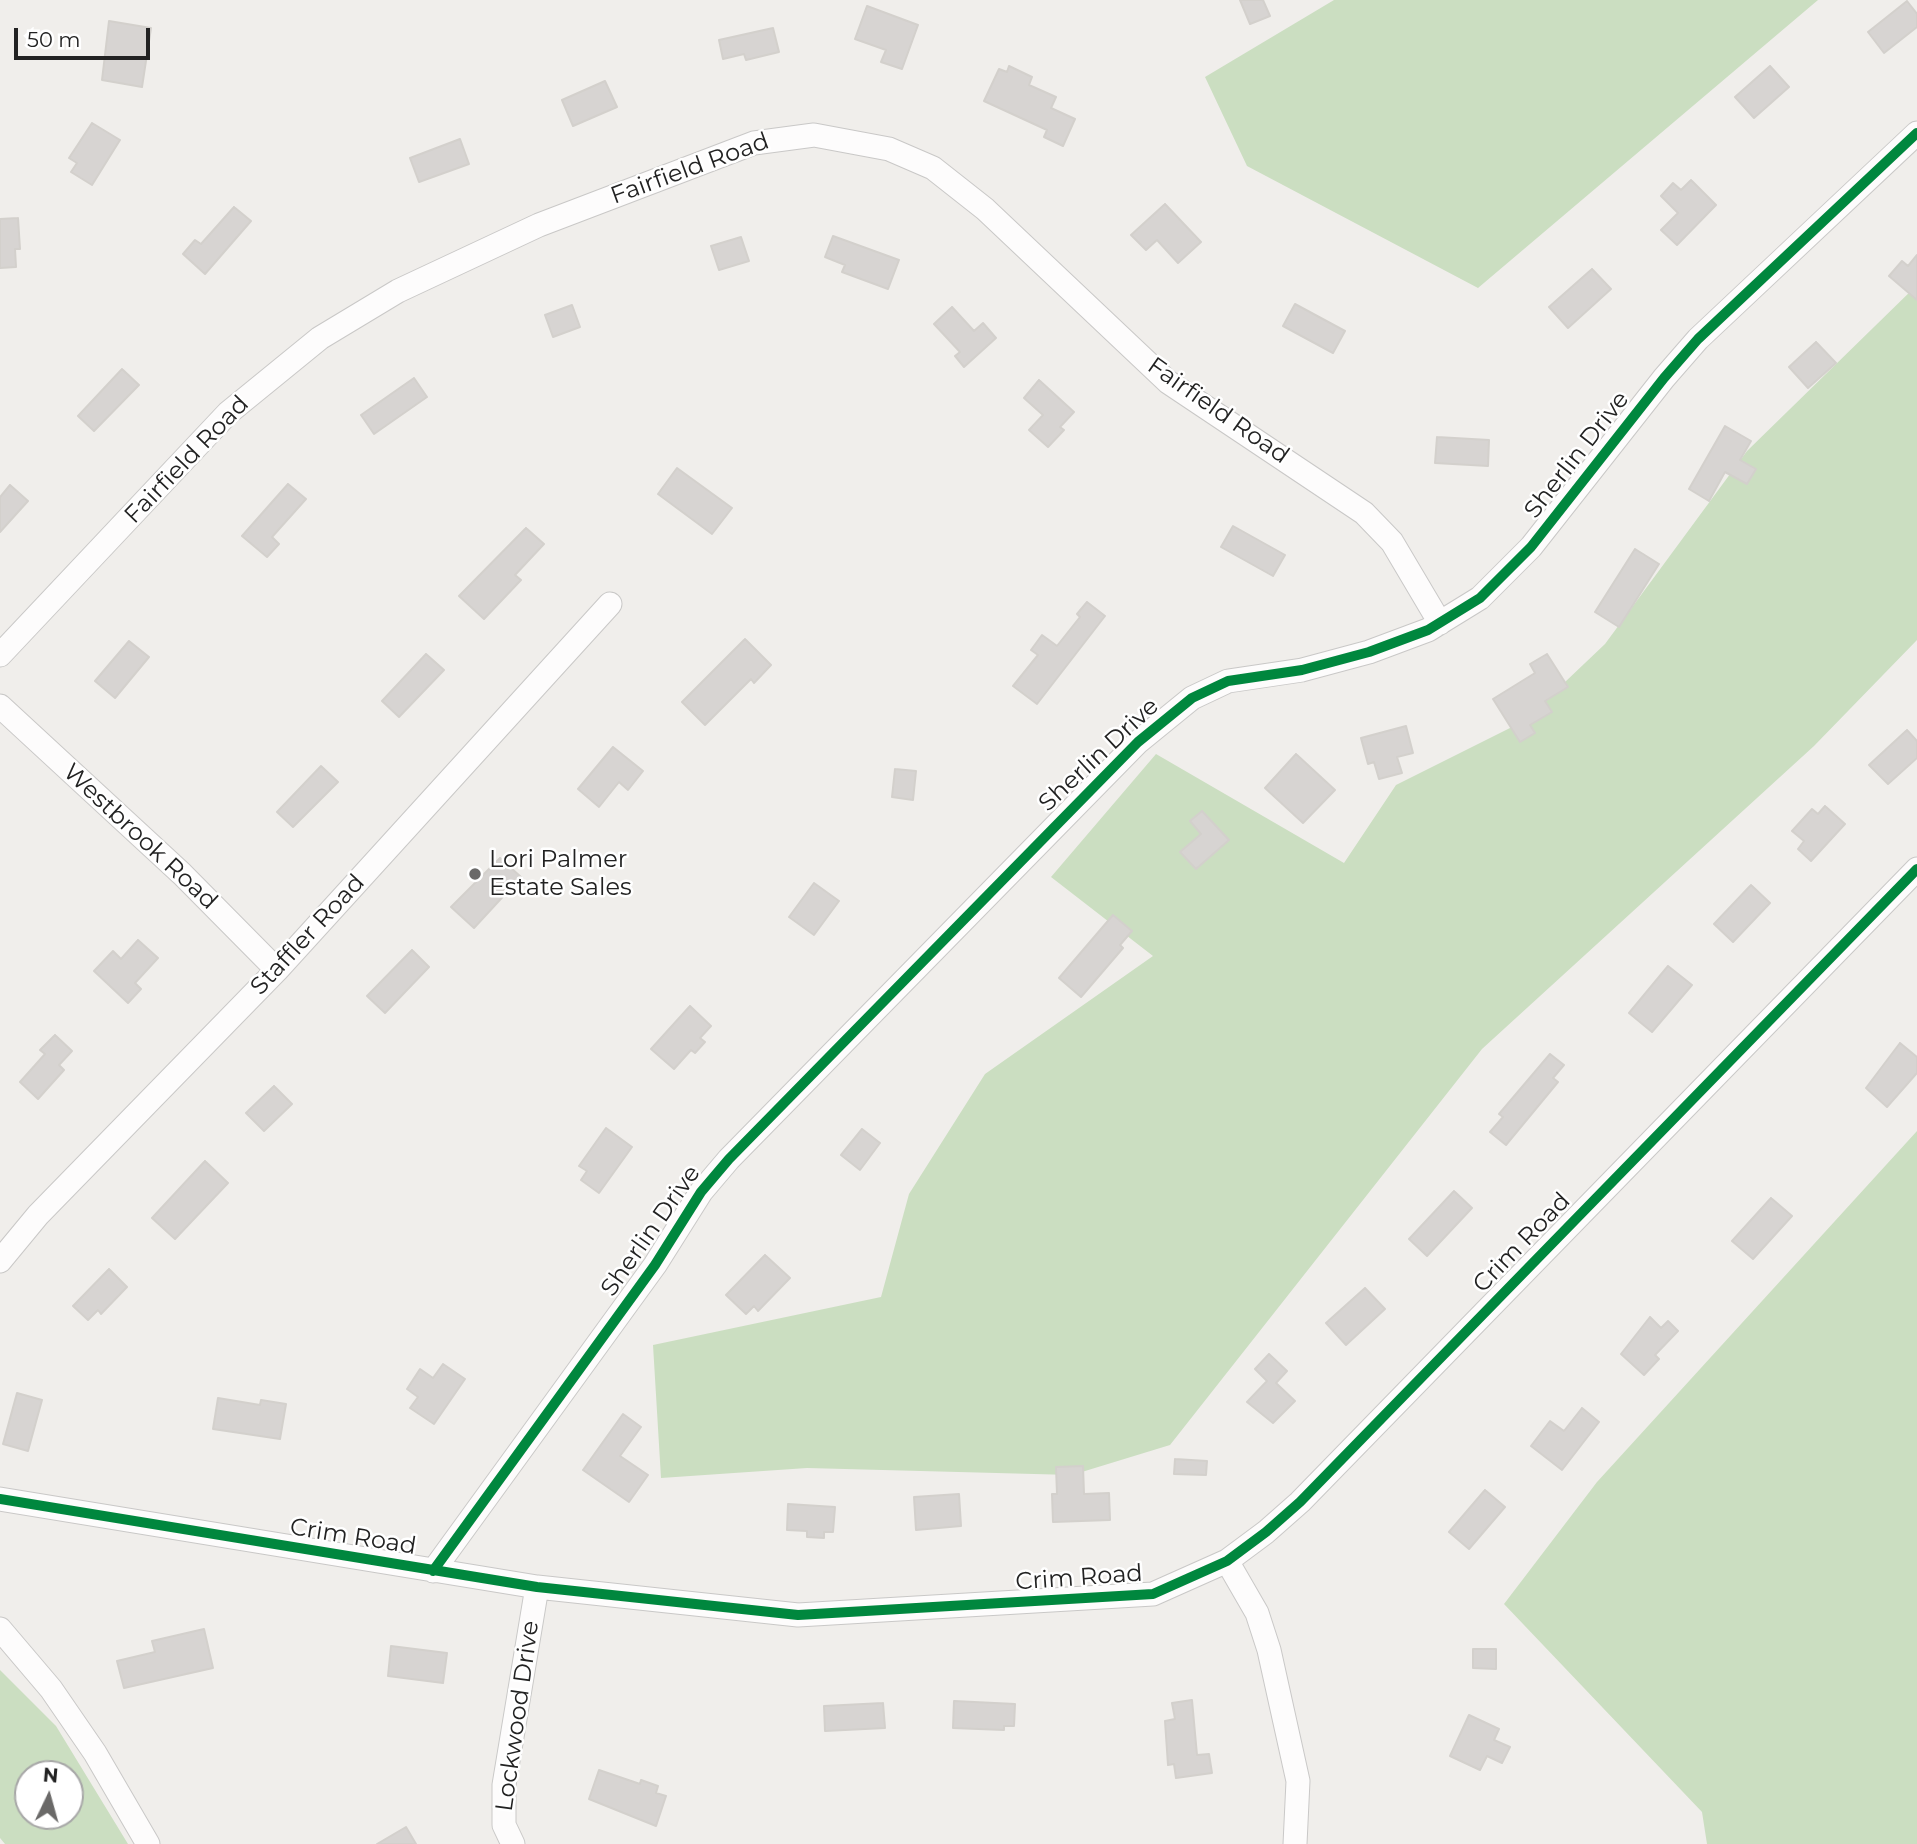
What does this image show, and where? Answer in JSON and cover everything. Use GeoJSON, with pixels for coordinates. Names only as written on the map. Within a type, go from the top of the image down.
{"type":"FeatureCollection","features":[{"type":"Feature","properties":{"kind":"street","name":"Sherlin Drive"},"geometry":{"type":"LineString","coordinates":[[433,1571],[654,1265],[701,1192],[722,1167],[1138,742],[1192,698],[1228,681],[1303,670],[1356,656],[1428,631],[1480,597],[1508,573],[1698,339],[1917,133]]}},
{"type":"Feature","properties":{"kind":"street","name":"Fairfield Road"},"geometry":{"type":"LineString","coordinates":[[0,655],[228,413],[320,338],[398,291],[539,225],[754,142],[814,135],[889,149],[933,169],[964,192],[1168,382],[1364,513],[1392,542],[1440,623]]}},
{"type":"Feature","properties":{"kind":"street","name":"Staffler Road"},"geometry":{"type":"LineString","coordinates":[[0,1261],[37,1215],[277,970],[610,604]]}},
{"type":"Feature","properties":{"kind":"street","name":"Westbrook Road"},"geometry":{"type":"LineString","coordinates":[[0,706],[182,874],[277,970]]}},
{"type":"Feature","properties":{"kind":"street","name":"Crim Road"},"geometry":{"type":"LineString","coordinates":[[0,1499],[537,1587],[798,1615],[1127,1598],[1153,1594],[1227,1561],[1300,1502],[1917,869]]}},
{"type":"Feature","properties":{"kind":"street"},"geometry":{"type":"LineString","coordinates":[[1227,1561],[1256,1613],[1269,1650],[1298,1782],[1295,1844]]}},
{"type":"Feature","properties":{"kind":"street","name":"Lockwood Drive"},"geometry":{"type":"LineString","coordinates":[[513,1844],[504,1825],[504,1785],[537,1587]]}},
{"type":"Feature","properties":{"kind":"street"},"geometry":{"type":"LineString","coordinates":[[0,1629],[51,1689],[95,1753],[148,1844]]}},
{"type":"Feature","properties":{"kind":"green space"},"geometry":{"type":"Polygon","coordinates":[[[1334,0],[1818,0],[1478,288],[1247,166],[1205,77],[1334,0]]]}},
{"type":"Feature","properties":{"kind":"green space"},"geometry":{"type":"Polygon","coordinates":[[[1917,285],[1917,640],[1814,746],[1482,1049],[1170,1445],[1072,1475],[807,1468],[661,1478],[653,1345],[881,1297],[909,1194],[985,1074],[1153,956],[1051,877],[1156,754],[1344,863],[1396,785],[1524,721],[1605,644],[1747,451],[1917,285]]]}},
{"type":"Feature","properties":{"kind":"green space"},"geometry":{"type":"Polygon","coordinates":[[[1917,1131],[1917,1844],[1707,1844],[1702,1812],[1504,1604],[1597,1482],[1917,1131]]]}},
{"type":"Feature","properties":{"kind":"green space"},"geometry":{"type":"Polygon","coordinates":[[[0,1670],[56,1726],[77,1760],[14,1760],[14,1830],[84,1830],[84,1772],[128,1844],[5,1844],[0,1838],[0,1670]]]}},
{"type":"Feature","properties":{"kind":"building"},"geometry":{"type":"Polygon","coordinates":[[[1240,0],[1263,0],[1270,16],[1250,24],[1240,0]]]}},
{"type":"Feature","properties":{"kind":"building"},"geometry":{"type":"Polygon","coordinates":[[[1907,1],[1917,14],[1917,27],[1884,53],[1868,32],[1907,1]]]}},
{"type":"Feature","properties":{"kind":"building"},"geometry":{"type":"Polygon","coordinates":[[[867,6],[918,25],[902,69],[881,62],[886,50],[855,39],[867,6]]]}},
{"type":"Feature","properties":{"kind":"building"},"geometry":{"type":"Polygon","coordinates":[[[109,21],[151,28],[142,87],[102,80],[109,21]]]}},
{"type":"Feature","properties":{"kind":"building"},"geometry":{"type":"Polygon","coordinates":[[[773,28],[779,52],[746,60],[744,54],[723,59],[719,40],[773,28]]]}},
{"type":"Feature","properties":{"kind":"building"},"geometry":{"type":"Polygon","coordinates":[[[1009,66],[1032,77],[1029,85],[1056,97],[1051,108],[1075,119],[1063,146],[1044,137],[1047,130],[984,101],[999,69],[1007,72],[1009,66]]]}},
{"type":"Feature","properties":{"kind":"building"},"geometry":{"type":"Polygon","coordinates":[[[1770,66],[1789,87],[1754,118],[1735,97],[1770,66]]]}},
{"type":"Feature","properties":{"kind":"building"},"geometry":{"type":"Polygon","coordinates":[[[605,81],[617,107],[573,126],[562,100],[605,81]]]}},
{"type":"Feature","properties":{"kind":"building"},"geometry":{"type":"Polygon","coordinates":[[[92,123],[120,140],[92,185],[71,172],[77,163],[69,158],[92,123]]]}},
{"type":"Feature","properties":{"kind":"building"},"geometry":{"type":"Polygon","coordinates":[[[460,139],[469,164],[419,182],[410,158],[460,139]]]}},
{"type":"Feature","properties":{"kind":"building"},"geometry":{"type":"Polygon","coordinates":[[[1691,180],[1716,205],[1677,245],[1661,230],[1678,213],[1661,196],[1673,183],[1681,190],[1691,180]]]}},
{"type":"Feature","properties":{"kind":"building"},"geometry":{"type":"Polygon","coordinates":[[[1165,204],[1201,242],[1178,263],[1157,240],[1146,250],[1131,235],[1165,204]]]}},
{"type":"Feature","properties":{"kind":"building"},"geometry":{"type":"Polygon","coordinates":[[[234,207],[251,221],[205,274],[183,254],[195,240],[201,244],[234,207]]]}},
{"type":"Feature","properties":{"kind":"building"},"geometry":{"type":"Polygon","coordinates":[[[18,218],[20,249],[15,249],[16,267],[0,268],[0,219],[18,218]]]}},
{"type":"Feature","properties":{"kind":"building"},"geometry":{"type":"Polygon","coordinates":[[[833,236],[899,260],[888,289],[842,272],[845,265],[825,257],[833,236]]]}},
{"type":"Feature","properties":{"kind":"building"},"geometry":{"type":"Polygon","coordinates":[[[741,237],[749,261],[719,270],[711,246],[741,237]]]}},
{"type":"Feature","properties":{"kind":"building"},"geometry":{"type":"Polygon","coordinates":[[[1917,255],[1917,300],[1889,276],[1902,261],[1908,266],[1917,255]]]}},
{"type":"Feature","properties":{"kind":"building"},"geometry":{"type":"Polygon","coordinates":[[[1592,269],[1611,289],[1568,328],[1549,307],[1592,269]]]}},
{"type":"Feature","properties":{"kind":"building"},"geometry":{"type":"Polygon","coordinates":[[[1295,304],[1345,331],[1333,353],[1283,326],[1295,304]]]}},
{"type":"Feature","properties":{"kind":"building"},"geometry":{"type":"Polygon","coordinates":[[[572,305],[580,327],[553,337],[545,315],[572,305]]]}},
{"type":"Feature","properties":{"kind":"building"},"geometry":{"type":"Polygon","coordinates":[[[952,307],[974,331],[983,323],[996,338],[964,367],[955,356],[960,352],[934,324],[952,307]]]}},
{"type":"Feature","properties":{"kind":"building"},"geometry":{"type":"Polygon","coordinates":[[[1816,342],[1836,363],[1808,388],[1789,367],[1816,342]]]}},
{"type":"Feature","properties":{"kind":"building"},"geometry":{"type":"Polygon","coordinates":[[[122,369],[139,385],[94,431],[78,416],[122,369]]]}},
{"type":"Feature","properties":{"kind":"building"},"geometry":{"type":"Polygon","coordinates":[[[414,378],[427,397],[374,434],[361,415],[414,378]]]}},
{"type":"Feature","properties":{"kind":"building"},"geometry":{"type":"Polygon","coordinates":[[[1039,380],[1074,412],[1060,427],[1064,430],[1048,447],[1029,430],[1043,415],[1024,398],[1039,380]]]}},
{"type":"Feature","properties":{"kind":"building"},"geometry":{"type":"Polygon","coordinates":[[[1725,426],[1751,441],[1740,460],[1756,469],[1747,484],[1725,472],[1709,501],[1689,489],[1725,426]]]}},
{"type":"Feature","properties":{"kind":"building"},"geometry":{"type":"Polygon","coordinates":[[[1437,437],[1489,440],[1488,466],[1435,463],[1437,437]]]}},
{"type":"Feature","properties":{"kind":"building"},"geometry":{"type":"Polygon","coordinates":[[[677,468],[732,508],[712,534],[658,494],[677,468]]]}},
{"type":"Feature","properties":{"kind":"building"},"geometry":{"type":"Polygon","coordinates":[[[288,484],[306,499],[272,537],[279,544],[267,557],[242,536],[288,484]]]}},
{"type":"Feature","properties":{"kind":"building"},"geometry":{"type":"Polygon","coordinates":[[[10,485],[28,501],[0,532],[0,497],[10,485]]]}},
{"type":"Feature","properties":{"kind":"building"},"geometry":{"type":"Polygon","coordinates":[[[1233,526],[1285,555],[1273,576],[1221,547],[1233,526]]]}},
{"type":"Feature","properties":{"kind":"building"},"geometry":{"type":"Polygon","coordinates":[[[526,528],[544,544],[515,575],[521,580],[484,619],[459,596],[526,528]]]}},
{"type":"Feature","properties":{"kind":"building"},"geometry":{"type":"Polygon","coordinates":[[[1635,549],[1659,564],[1619,627],[1595,612],[1635,549]]]}},
{"type":"Feature","properties":{"kind":"building"},"geometry":{"type":"Polygon","coordinates":[[[1087,602],[1105,616],[1037,704],[1013,686],[1038,655],[1031,650],[1042,635],[1057,646],[1080,617],[1077,614],[1087,602]]]}},
{"type":"Feature","properties":{"kind":"building"},"geometry":{"type":"Polygon","coordinates":[[[745,639],[771,665],[754,683],[751,679],[705,725],[682,702],[745,639]]]}},
{"type":"Feature","properties":{"kind":"building"},"geometry":{"type":"Polygon","coordinates":[[[129,641],[149,657],[115,698],[95,681],[129,641]]]}},
{"type":"Feature","properties":{"kind":"building"},"geometry":{"type":"Polygon","coordinates":[[[426,654],[444,670],[399,717],[382,701],[426,654]]]}},
{"type":"Feature","properties":{"kind":"building"},"geometry":{"type":"Polygon","coordinates":[[[1547,654],[1568,687],[1545,701],[1552,712],[1530,725],[1535,733],[1520,742],[1493,699],[1535,673],[1530,664],[1547,654]]]}},
{"type":"Feature","properties":{"kind":"building"},"geometry":{"type":"Polygon","coordinates":[[[1406,726],[1413,753],[1397,757],[1402,773],[1379,779],[1374,762],[1368,764],[1361,738],[1406,726]]]}},
{"type":"Feature","properties":{"kind":"building"},"geometry":{"type":"Polygon","coordinates":[[[1907,730],[1917,741],[1917,758],[1888,784],[1869,765],[1907,730]]]}},
{"type":"Feature","properties":{"kind":"building"},"geometry":{"type":"Polygon","coordinates":[[[613,747],[643,771],[628,790],[619,782],[599,807],[578,789],[613,747]]]}},
{"type":"Feature","properties":{"kind":"building"},"geometry":{"type":"Polygon","coordinates":[[[1296,754],[1335,790],[1303,823],[1265,788],[1296,754]]]}},
{"type":"Feature","properties":{"kind":"building"},"geometry":{"type":"Polygon","coordinates":[[[321,766],[338,782],[293,827],[277,812],[321,766]]]}},
{"type":"Feature","properties":{"kind":"building"},"geometry":{"type":"Polygon","coordinates":[[[895,769],[916,771],[913,800],[892,797],[895,769]]]}},
{"type":"Feature","properties":{"kind":"building"},"geometry":{"type":"Polygon","coordinates":[[[1825,806],[1845,824],[1811,861],[1798,849],[1804,841],[1792,831],[1812,809],[1818,814],[1825,806]]]}},
{"type":"Feature","properties":{"kind":"building"},"geometry":{"type":"Polygon","coordinates":[[[1202,811],[1229,840],[1196,869],[1180,852],[1201,834],[1190,821],[1202,811]]]}},
{"type":"Feature","properties":{"kind":"building"},"geometry":{"type":"Polygon","coordinates":[[[500,858],[521,877],[474,928],[451,907],[500,858]]]}},
{"type":"Feature","properties":{"kind":"building"},"geometry":{"type":"Polygon","coordinates":[[[814,883],[839,901],[814,935],[789,917],[814,883]]]}},
{"type":"Feature","properties":{"kind":"building"},"geometry":{"type":"Polygon","coordinates":[[[1751,885],[1770,903],[1733,942],[1714,924],[1751,885]]]}},
{"type":"Feature","properties":{"kind":"building"},"geometry":{"type":"Polygon","coordinates":[[[1113,915],[1132,931],[1120,945],[1123,948],[1081,997],[1059,978],[1113,915]]]}},
{"type":"Feature","properties":{"kind":"building"},"geometry":{"type":"Polygon","coordinates":[[[138,940],[158,958],[135,983],[141,989],[128,1003],[94,971],[113,951],[121,959],[138,940]]]}},
{"type":"Feature","properties":{"kind":"building"},"geometry":{"type":"Polygon","coordinates":[[[412,950],[429,967],[385,1013],[367,996],[412,950]]]}},
{"type":"Feature","properties":{"kind":"building"},"geometry":{"type":"Polygon","coordinates":[[[1668,966],[1692,985],[1652,1032],[1629,1013],[1668,966]]]}},
{"type":"Feature","properties":{"kind":"building"},"geometry":{"type":"Polygon","coordinates":[[[690,1006],[711,1026],[700,1038],[705,1042],[695,1053],[691,1050],[674,1069],[651,1049],[690,1006]]]}},
{"type":"Feature","properties":{"kind":"building"},"geometry":{"type":"Polygon","coordinates":[[[55,1035],[72,1051],[59,1065],[64,1070],[38,1099],[20,1082],[45,1054],[40,1050],[55,1035]]]}},
{"type":"Feature","properties":{"kind":"building"},"geometry":{"type":"Polygon","coordinates":[[[1900,1043],[1917,1057],[1917,1073],[1887,1107],[1866,1088],[1900,1043]]]}},
{"type":"Feature","properties":{"kind":"building"},"geometry":{"type":"Polygon","coordinates":[[[1550,1054],[1564,1065],[1553,1078],[1558,1082],[1506,1145],[1490,1132],[1503,1117],[1499,1114],[1550,1054]]]}},
{"type":"Feature","properties":{"kind":"building"},"geometry":{"type":"Polygon","coordinates":[[[274,1086],[292,1104],[264,1131],[246,1113],[274,1086]]]}},
{"type":"Feature","properties":{"kind":"building"},"geometry":{"type":"Polygon","coordinates":[[[606,1128],[632,1147],[599,1193],[581,1180],[587,1171],[579,1166],[606,1128]]]}},
{"type":"Feature","properties":{"kind":"building"},"geometry":{"type":"Polygon","coordinates":[[[862,1129],[880,1143],[860,1170],[841,1155],[862,1129]]]}},
{"type":"Feature","properties":{"kind":"building"},"geometry":{"type":"Polygon","coordinates":[[[205,1161],[228,1183],[175,1239],[152,1218],[205,1161]]]}},
{"type":"Feature","properties":{"kind":"building"},"geometry":{"type":"Polygon","coordinates":[[[1454,1191],[1472,1208],[1427,1256],[1409,1239],[1454,1191]]]}},
{"type":"Feature","properties":{"kind":"building"},"geometry":{"type":"Polygon","coordinates":[[[1771,1198],[1792,1216],[1753,1259],[1732,1241],[1771,1198]]]}},
{"type":"Feature","properties":{"kind":"building"},"geometry":{"type":"Polygon","coordinates":[[[765,1255],[790,1278],[758,1311],[754,1306],[746,1314],[726,1295],[765,1255]]]}},
{"type":"Feature","properties":{"kind":"building"},"geometry":{"type":"Polygon","coordinates":[[[109,1269],[127,1287],[101,1314],[98,1310],[88,1320],[73,1306],[109,1269]]]}},
{"type":"Feature","properties":{"kind":"building"},"geometry":{"type":"Polygon","coordinates":[[[1365,1288],[1385,1309],[1346,1345],[1326,1323],[1365,1288]]]}},
{"type":"Feature","properties":{"kind":"building"},"geometry":{"type":"Polygon","coordinates":[[[1650,1317],[1661,1328],[1668,1321],[1678,1331],[1655,1355],[1659,1359],[1644,1375],[1621,1354],[1650,1317]]]}},
{"type":"Feature","properties":{"kind":"building"},"geometry":{"type":"Polygon","coordinates":[[[1269,1354],[1287,1371],[1276,1383],[1295,1401],[1273,1423],[1247,1402],[1267,1381],[1255,1369],[1269,1354]]]}},
{"type":"Feature","properties":{"kind":"building"},"geometry":{"type":"Polygon","coordinates":[[[443,1364],[465,1379],[434,1424],[410,1408],[418,1397],[407,1389],[420,1369],[433,1378],[443,1364]]]}},
{"type":"Feature","properties":{"kind":"building"},"geometry":{"type":"Polygon","coordinates":[[[17,1393],[42,1400],[28,1451],[3,1444],[17,1393]]]}},
{"type":"Feature","properties":{"kind":"building"},"geometry":{"type":"Polygon","coordinates":[[[218,1398],[260,1405],[261,1400],[286,1404],[280,1439],[213,1429],[218,1398]]]}},
{"type":"Feature","properties":{"kind":"building"},"geometry":{"type":"Polygon","coordinates":[[[1582,1408],[1599,1422],[1562,1470],[1531,1446],[1550,1421],[1564,1431],[1582,1408]]]}},
{"type":"Feature","properties":{"kind":"building"},"geometry":{"type":"Polygon","coordinates":[[[623,1414],[641,1427],[620,1456],[648,1475],[629,1502],[583,1470],[623,1414]]]}},
{"type":"Feature","properties":{"kind":"building"},"geometry":{"type":"Polygon","coordinates":[[[1175,1459],[1207,1461],[1206,1475],[1174,1474],[1175,1459]]]}},
{"type":"Feature","properties":{"kind":"building"},"geometry":{"type":"Polygon","coordinates":[[[1083,1466],[1084,1494],[1109,1493],[1110,1520],[1053,1522],[1052,1494],[1057,1494],[1056,1467],[1083,1466]]]}},
{"type":"Feature","properties":{"kind":"building"},"geometry":{"type":"Polygon","coordinates":[[[1485,1490],[1505,1507],[1469,1549],[1449,1532],[1485,1490]]]}},
{"type":"Feature","properties":{"kind":"building"},"geometry":{"type":"Polygon","coordinates":[[[959,1494],[961,1526],[916,1530],[914,1497],[959,1494]]]}},
{"type":"Feature","properties":{"kind":"building"},"geometry":{"type":"Polygon","coordinates":[[[788,1504],[835,1507],[833,1532],[824,1532],[824,1538],[807,1537],[807,1531],[787,1530],[788,1504]]]}},
{"type":"Feature","properties":{"kind":"building"},"geometry":{"type":"Polygon","coordinates":[[[204,1629],[213,1668],[124,1688],[117,1661],[155,1652],[152,1641],[204,1629]]]}},
{"type":"Feature","properties":{"kind":"building"},"geometry":{"type":"Polygon","coordinates":[[[391,1646],[447,1653],[443,1683],[388,1676],[391,1646]]]}},
{"type":"Feature","properties":{"kind":"building"},"geometry":{"type":"Polygon","coordinates":[[[1473,1649],[1496,1649],[1496,1669],[1473,1668],[1473,1649]]]}},
{"type":"Feature","properties":{"kind":"building"},"geometry":{"type":"Polygon","coordinates":[[[1192,1700],[1197,1755],[1209,1754],[1212,1773],[1176,1778],[1174,1764],[1168,1765],[1165,1721],[1175,1719],[1172,1703],[1192,1700]]]}},
{"type":"Feature","properties":{"kind":"building"},"geometry":{"type":"Polygon","coordinates":[[[954,1701],[1015,1704],[1014,1726],[1004,1726],[1004,1730],[953,1728],[954,1701]]]}},
{"type":"Feature","properties":{"kind":"building"},"geometry":{"type":"Polygon","coordinates":[[[883,1703],[885,1728],[825,1731],[824,1706],[883,1703]]]}},
{"type":"Feature","properties":{"kind":"building"},"geometry":{"type":"Polygon","coordinates":[[[1469,1715],[1499,1729],[1494,1740],[1510,1747],[1502,1763],[1487,1756],[1480,1770],[1450,1756],[1469,1715]]]}},
{"type":"Feature","properties":{"kind":"building"},"geometry":{"type":"Polygon","coordinates":[[[599,1770],[640,1784],[641,1780],[658,1786],[656,1793],[666,1796],[656,1826],[589,1799],[599,1770]]]}},
{"type":"Feature","properties":{"kind":"building"},"geometry":{"type":"Polygon","coordinates":[[[406,1827],[416,1844],[377,1844],[406,1827]]]}},
{"type":"Feature","properties":{"kind":"cycle path"},"geometry":{"type":"LineString","coordinates":[[433,1571],[655,1265],[701,1192],[729,1159],[1138,742],[1192,698],[1228,681],[1302,670],[1369,652],[1428,630],[1480,598],[1531,547],[1698,339],[1917,133]]}},
{"type":"Feature","properties":{"kind":"cycle path"},"geometry":{"type":"LineString","coordinates":[[0,1499],[537,1587],[798,1615],[1153,1594],[1227,1561],[1300,1502],[1917,869]]}},
{"type":"Feature","properties":{"kind":"place","name":"Lori Palmer Estate Sales"},"geometry":{"type":"Point","coordinates":[475,874]}}]}
